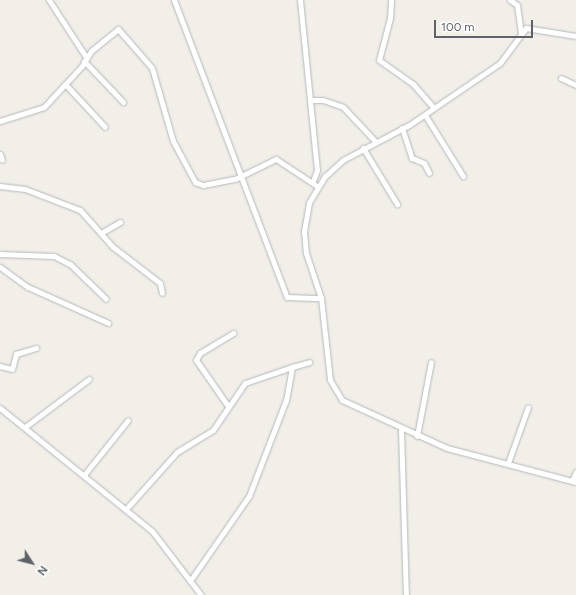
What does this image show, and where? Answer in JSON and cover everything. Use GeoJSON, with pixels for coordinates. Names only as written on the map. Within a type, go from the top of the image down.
{"type":"FeatureCollection","features":[{"type":"Feature","properties":{"kind":"street"},"geometry":{"type":"LineString","coordinates":[[49,0],[85,59],[123,102]]}},
{"type":"Feature","properties":{"kind":"street"},"geometry":{"type":"LineString","coordinates":[[174,0],[240,177],[287,297],[321,298]]}},
{"type":"Feature","properties":{"kind":"street"},"geometry":{"type":"LineString","coordinates":[[300,0],[317,170],[313,181]]}},
{"type":"Feature","properties":{"kind":"street"},"geometry":{"type":"LineString","coordinates":[[391,0],[390,18],[380,60],[413,84],[434,108]]}},
{"type":"Feature","properties":{"kind":"street"},"geometry":{"type":"LineString","coordinates":[[510,0],[517,5],[520,33]]}},
{"type":"Feature","properties":{"kind":"street"},"geometry":{"type":"LineString","coordinates":[[576,36],[544,29],[526,28],[520,33],[514,47],[500,63],[425,115],[362,148],[343,160],[317,186],[304,231],[306,253],[321,298],[334,391],[352,406],[401,430],[455,451],[508,463],[574,481],[576,472]]}},
{"type":"Feature","properties":{"kind":"street"},"geometry":{"type":"LineString","coordinates":[[0,121],[41,109],[66,85],[85,59],[108,34],[120,30],[152,68],[173,141],[190,178],[203,185],[240,177],[276,159],[313,181],[317,186]]}},
{"type":"Feature","properties":{"kind":"street"},"geometry":{"type":"LineString","coordinates":[[561,78],[576,85]]}},
{"type":"Feature","properties":{"kind":"street"},"geometry":{"type":"LineString","coordinates":[[66,85],[105,127]]}},
{"type":"Feature","properties":{"kind":"street"},"geometry":{"type":"LineString","coordinates":[[310,100],[323,100],[343,107],[376,141]]}},
{"type":"Feature","properties":{"kind":"street"},"geometry":{"type":"LineString","coordinates":[[425,115],[463,176]]}},
{"type":"Feature","properties":{"kind":"street"},"geometry":{"type":"LineString","coordinates":[[402,128],[412,158],[424,163],[429,173]]}},
{"type":"Feature","properties":{"kind":"street"},"geometry":{"type":"LineString","coordinates":[[362,148],[397,204]]}},
{"type":"Feature","properties":{"kind":"street"},"geometry":{"type":"LineString","coordinates":[[0,186],[25,188],[73,206],[119,252],[160,283],[162,293]]}},
{"type":"Feature","properties":{"kind":"street"},"geometry":{"type":"LineString","coordinates":[[101,233],[120,222]]}},
{"type":"Feature","properties":{"kind":"street"},"geometry":{"type":"LineString","coordinates":[[0,254],[54,256],[70,264],[106,299]]}},
{"type":"Feature","properties":{"kind":"street"},"geometry":{"type":"LineString","coordinates":[[0,267],[28,287],[108,323]]}},
{"type":"Feature","properties":{"kind":"street"},"geometry":{"type":"LineString","coordinates":[[228,406],[196,360],[200,353],[233,333]]}},
{"type":"Feature","properties":{"kind":"street"},"geometry":{"type":"LineString","coordinates":[[0,366],[12,369],[16,354],[36,348]]}},
{"type":"Feature","properties":{"kind":"street"},"geometry":{"type":"LineString","coordinates":[[126,509],[177,452],[213,430],[228,406],[248,381],[309,362]]}},
{"type":"Feature","properties":{"kind":"street"},"geometry":{"type":"LineString","coordinates":[[417,436],[431,362]]}},
{"type":"Feature","properties":{"kind":"street"},"geometry":{"type":"LineString","coordinates":[[190,581],[249,496],[286,400],[292,367]]}},
{"type":"Feature","properties":{"kind":"street"},"geometry":{"type":"LineString","coordinates":[[25,427],[88,379]]}},
{"type":"Feature","properties":{"kind":"street"},"geometry":{"type":"LineString","coordinates":[[508,463],[528,407]]}},
{"type":"Feature","properties":{"kind":"street"},"geometry":{"type":"LineString","coordinates":[[0,408],[152,531],[201,595]]}},
{"type":"Feature","properties":{"kind":"street"},"geometry":{"type":"LineString","coordinates":[[84,475],[128,420]]}},
{"type":"Feature","properties":{"kind":"street"},"geometry":{"type":"LineString","coordinates":[[401,430],[406,595]]}}]}
